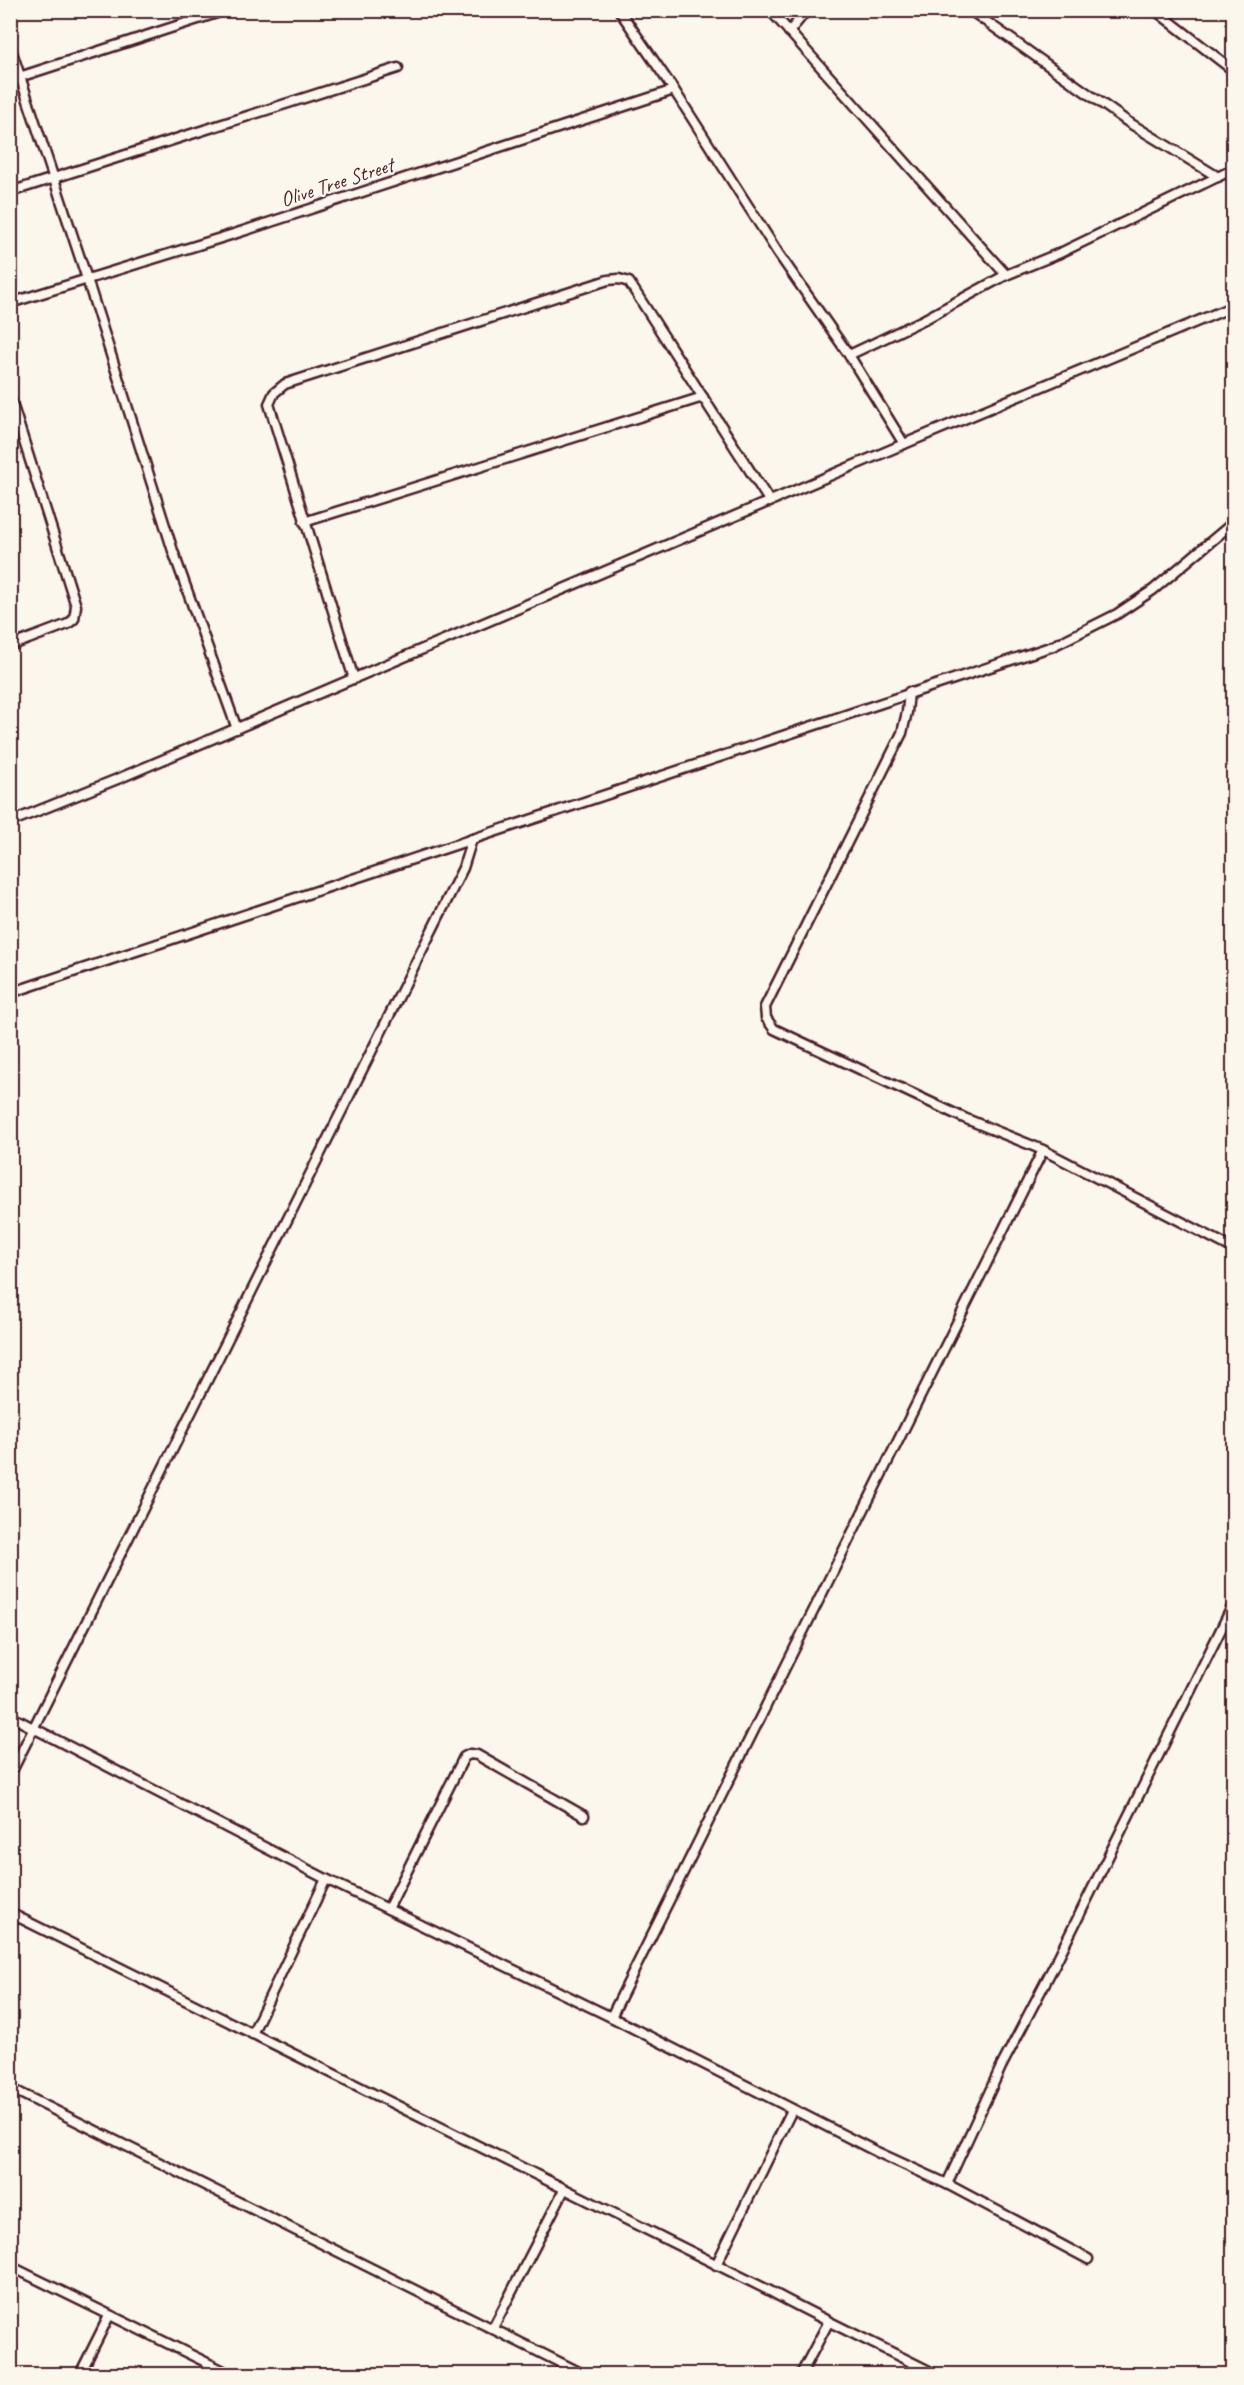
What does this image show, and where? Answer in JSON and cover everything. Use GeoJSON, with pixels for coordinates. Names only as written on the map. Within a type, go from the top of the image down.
{"type":"FeatureCollection","features":[{"type":"Feature","properties":{"kind":"street"},"geometry":{"type":"LineString","coordinates":[[10,80],[226,10]]}},
{"type":"Feature","properties":{"kind":"street"},"geometry":{"type":"LineString","coordinates":[[619,10],[674,90],[778,253],[849,355],[904,444]]}},
{"type":"Feature","properties":{"kind":"street"},"geometry":{"type":"LineString","coordinates":[[770,10],[1006,275]]}},
{"type":"Feature","properties":{"kind":"street"},"geometry":{"type":"LineString","coordinates":[[789,32],[807,10]]}},
{"type":"Feature","properties":{"kind":"street"},"geometry":{"type":"LineString","coordinates":[[970,10],[1128,122],[1218,177]]}},
{"type":"Feature","properties":{"kind":"street"},"geometry":{"type":"LineString","coordinates":[[1155,10],[1233,71]]}},
{"type":"Feature","properties":{"kind":"street"},"geometry":{"type":"LineString","coordinates":[[10,46],[173,551],[237,729]]}},
{"type":"Feature","properties":{"kind":"street"},"geometry":{"type":"LineString","coordinates":[[10,192],[398,68]]}},
{"type":"Feature","properties":{"kind":"street","name":"Olive Tree Street"},"geometry":{"type":"LineString","coordinates":[[10,303],[271,222],[674,90]]}},
{"type":"Feature","properties":{"kind":"street"},"geometry":{"type":"LineString","coordinates":[[849,355],[925,319],[1006,275],[1060,253],[1233,169]]}},
{"type":"Feature","properties":{"kind":"street"},"geometry":{"type":"LineString","coordinates":[[354,679],[269,404],[274,393],[285,384],[608,280],[619,279],[629,282],[770,502]]}},
{"type":"Feature","properties":{"kind":"street"},"geometry":{"type":"LineString","coordinates":[[10,822],[237,729],[1233,306]]}},
{"type":"Feature","properties":{"kind":"street"},"geometry":{"type":"LineString","coordinates":[[10,397],[76,606],[74,619],[68,624],[10,646]]}},
{"type":"Feature","properties":{"kind":"street"},"geometry":{"type":"LineString","coordinates":[[304,522],[703,397]]}},
{"type":"Feature","properties":{"kind":"street"},"geometry":{"type":"LineString","coordinates":[[10,993],[909,692],[1053,646],[1094,627],[1153,590],[1233,522]]}},
{"type":"Feature","properties":{"kind":"street"},"geometry":{"type":"LineString","coordinates":[[909,692],[908,712],[902,733],[765,1007],[766,1018],[774,1029],[964,1118],[1043,1150],[1233,1249]]}},
{"type":"Feature","properties":{"kind":"street"},"geometry":{"type":"LineString","coordinates":[[10,1775],[445,905],[463,868],[472,839]]}},
{"type":"Feature","properties":{"kind":"street"},"geometry":{"type":"LineString","coordinates":[[611,2017],[1043,1150]]}},
{"type":"Feature","properties":{"kind":"street"},"geometry":{"type":"LineString","coordinates":[[947,2184],[1001,2067],[1057,1960],[1233,1603]]}},
{"type":"Feature","properties":{"kind":"street"},"geometry":{"type":"LineString","coordinates":[[10,1716],[326,1879],[611,2017],[792,2110],[947,2184],[1088,2259]]}},
{"type":"Feature","properties":{"kind":"street"},"geometry":{"type":"LineString","coordinates":[[388,1909],[464,1757],[470,1754],[477,1755],[584,1816]]}},
{"type":"Feature","properties":{"kind":"street"},"geometry":{"type":"LineString","coordinates":[[252,2034],[326,1879]]}},
{"type":"Feature","properties":{"kind":"street"},"geometry":{"type":"LineString","coordinates":[[10,1913],[828,2323],[935,2374]]}},
{"type":"Feature","properties":{"kind":"street"},"geometry":{"type":"LineString","coordinates":[[10,2088],[583,2374]]}},
{"type":"Feature","properties":{"kind":"street"},"geometry":{"type":"LineString","coordinates":[[716,2265],[792,2110]]}},
{"type":"Feature","properties":{"kind":"street"},"geometry":{"type":"LineString","coordinates":[[493,2328],[564,2190]]}},
{"type":"Feature","properties":{"kind":"street"},"geometry":{"type":"LineString","coordinates":[[10,2266],[230,2374]]}},
{"type":"Feature","properties":{"kind":"street"},"geometry":{"type":"LineString","coordinates":[[80,2374],[109,2316]]}},
{"type":"Feature","properties":{"kind":"street"},"geometry":{"type":"LineString","coordinates":[[801,2374],[828,2323]]}}]}
